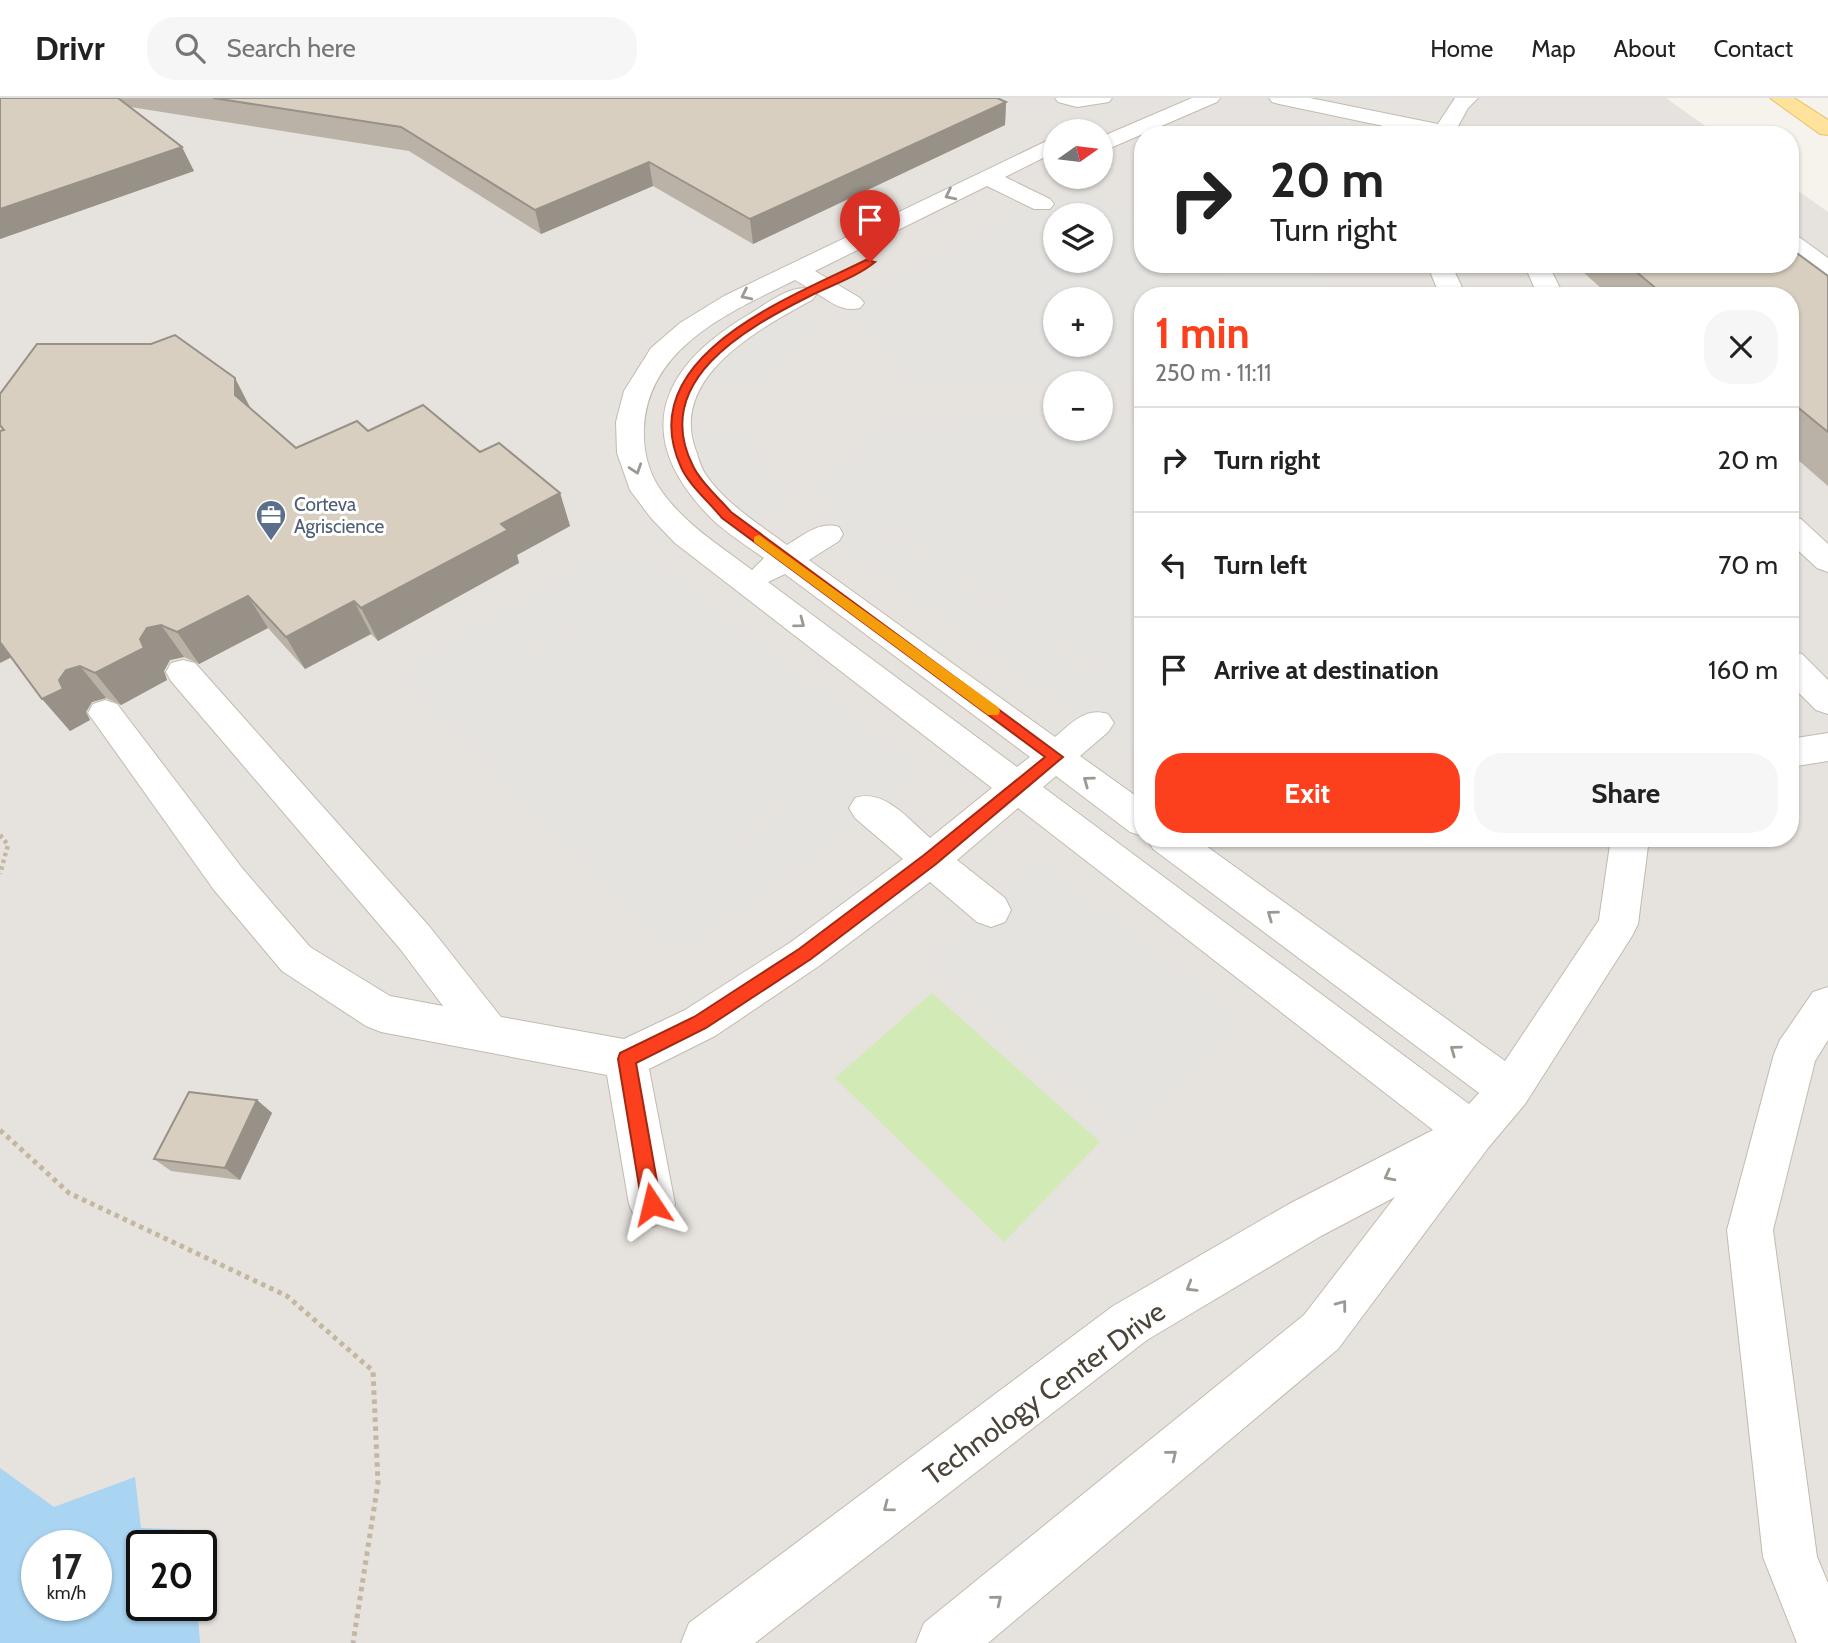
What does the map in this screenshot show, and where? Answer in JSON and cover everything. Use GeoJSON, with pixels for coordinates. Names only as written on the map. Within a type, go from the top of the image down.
{"type":"FeatureCollection","features":[{"type":"Feature","properties":{"kind":"main road"},"geometry":{"type":"LineString","coordinates":[[1780,98],[1828,129]]}},
{"type":"Feature","properties":{"kind":"street"},"geometry":{"type":"LineString","coordinates":[[1065,98],[1077,101],[1102,98]]}},
{"type":"Feature","properties":{"kind":"street"},"geometry":{"type":"LineString","coordinates":[[1143,126],[1210,98]]}},
{"type":"Feature","properties":{"kind":"street"},"geometry":{"type":"LineString","coordinates":[[1279,98],[1410,126]]}},
{"type":"Feature","properties":{"kind":"street"},"geometry":{"type":"LineString","coordinates":[[1451,126],[1460,104],[1468,98]]}},
{"type":"Feature","properties":{"kind":"street"},"geometry":{"type":"LineString","coordinates":[[1113,125],[1178,110]]}},
{"type":"Feature","properties":{"kind":"street"},"geometry":{"type":"LineString","coordinates":[[1113,140],[1134,130]]}},
{"type":"Feature","properties":{"kind":"street"},"geometry":{"type":"LineString","coordinates":[[1043,153],[1000,183],[809,278],[733,301],[677,339],[653,364],[638,395],[630,421],[630,450],[640,481],[659,509],[686,537],[1472,1133]]}},
{"type":"Feature","properties":{"kind":"street"},"geometry":{"type":"LineString","coordinates":[[1000,183],[1043,171]]}},
{"type":"Feature","properties":{"kind":"street"},"geometry":{"type":"LineString","coordinates":[[1000,183],[1042,204]]}},
{"type":"Feature","properties":{"kind":"street"},"geometry":{"type":"LineString","coordinates":[[1799,249],[1828,270]]}},
{"type":"Feature","properties":{"kind":"street"},"geometry":{"type":"LineString","coordinates":[[809,278],[850,303]]}},
{"type":"Feature","properties":{"kind":"street"},"geometry":{"type":"LineString","coordinates":[[809,278],[715,350],[694,372],[683,394],[677,420],[678,444],[688,469],[704,492],[726,515],[1134,814]]}},
{"type":"Feature","properties":{"kind":"street"},"geometry":{"type":"LineString","coordinates":[[748,584],[828,534]]}},
{"type":"Feature","properties":{"kind":"street"},"geometry":{"type":"LineString","coordinates":[[1799,534],[1828,561]]}},
{"type":"Feature","properties":{"kind":"street"},"geometry":{"type":"LineString","coordinates":[[183,672],[415,938],[489,1034]]}},
{"type":"Feature","properties":{"kind":"street"},"geometry":{"type":"LineString","coordinates":[[1799,672],[1828,701]]}},
{"type":"Feature","properties":{"kind":"street"},"geometry":{"type":"LineString","coordinates":[[105,713],[228,879],[296,959],[381,1013],[626,1059],[700,1023],[770,977],[930,860],[1096,723]]}},
{"type":"Feature","properties":{"kind":"street"},"geometry":{"type":"LineString","coordinates":[[1799,752],[1828,747]]}},
{"type":"Feature","properties":{"kind":"street"},"geometry":{"type":"LineString","coordinates":[[868,808],[991,910]]}},
{"type":"Feature","properties":{"kind":"street"},"geometry":{"type":"LineString","coordinates":[[1178,847],[1510,1090]]}},
{"type":"Feature","properties":{"kind":"street","name":"Technology Center Drive"},"geometry":{"type":"LineString","coordinates":[[944,1643],[1321,1332],[1472,1133],[1510,1090],[1618,924],[1629,847]]}},
{"type":"Feature","properties":{"kind":"street"},"geometry":{"type":"LineString","coordinates":[[1825,1643],[1790,1557],[1750,1230],[1795,1054],[1828,1005]]}},
{"type":"Feature","properties":{"kind":"street"},"geometry":{"type":"LineString","coordinates":[[626,1059],[652,1204]]}},
{"type":"Feature","properties":{"kind":"street","name":"Technology Center Drive"},"geometry":{"type":"LineString","coordinates":[[709,1643],[1130,1324],[1305,1220],[1472,1133]]}},
{"type":"Feature","properties":{"kind":"path"},"geometry":{"type":"LineString","coordinates":[[0,835],[8,845],[0,874]]}},
{"type":"Feature","properties":{"kind":"path"},"geometry":{"type":"LineString","coordinates":[[0,1130],[69,1193],[287,1296],[373,1371],[378,1483],[353,1643]]}},
{"type":"Feature","properties":{"kind":"shaded area"},"geometry":{"type":"Polygon","coordinates":[[[0,98],[1666,98],[1705,126],[1134,126],[1134,273],[1799,273],[1799,191],[1828,212],[1828,1643],[0,1643],[0,98]]]}},
{"type":"Feature","properties":{"kind":"shaded area"},"geometry":{"type":"Polygon","coordinates":[[[1072,189],[1100,203],[1045,203],[1072,189]]]}},
{"type":"Feature","properties":{"kind":"shaded area"},"geometry":{"type":"Polygon","coordinates":[[[1043,204],[1043,228],[1020,240],[1028,244],[1043,237],[1043,273],[1113,273],[1113,209],[1134,220],[1117,229],[1134,240],[1134,273],[1203,273],[1199,277],[1207,281],[1227,273],[1314,273],[1328,287],[1134,287],[1134,379],[1113,379],[1113,371],[1043,371],[1043,380],[912,382],[891,349],[867,329],[837,310],[1043,204]],[[929,288],[886,311],[893,315],[899,313],[936,292],[929,288]]]}},
{"type":"Feature","properties":{"kind":"shaded area"},"geometry":{"type":"Polygon","coordinates":[[[783,305],[823,330],[787,350],[754,383],[688,385],[783,305]]]}},
{"type":"Feature","properties":{"kind":"shaded area"},"geometry":{"type":"Polygon","coordinates":[[[1134,424],[1134,750],[817,526],[841,512],[843,506],[819,490],[857,461],[878,428],[1043,425],[1043,441],[1113,441],[1113,425],[1134,424]],[[888,521],[875,523],[876,531],[918,559],[932,559],[932,550],[888,521]],[[971,577],[958,579],[960,588],[1005,619],[1020,618],[1022,614],[1019,609],[971,577]],[[1063,639],[1049,641],[1051,651],[1102,684],[1116,684],[1118,680],[1115,674],[1063,639]]]}},
{"type":"Feature","properties":{"kind":"shaded area"},"geometry":{"type":"Polygon","coordinates":[[[746,431],[751,448],[761,464],[775,480],[796,496],[746,529],[726,515],[678,434],[746,431]]]}},
{"type":"Feature","properties":{"kind":"shaded area"},"geometry":{"type":"Polygon","coordinates":[[[641,553],[915,770],[736,914],[724,915],[680,949],[404,672],[592,564],[605,570],[613,569],[641,553]],[[587,613],[579,614],[523,647],[521,655],[528,657],[536,654],[588,623],[593,616],[587,613]],[[795,790],[787,791],[729,833],[729,843],[736,846],[745,843],[798,803],[803,794],[795,790]]]}},
{"type":"Feature","properties":{"kind":"shaded area"},"geometry":{"type":"Polygon","coordinates":[[[1041,866],[1240,1023],[1130,1133],[932,961],[1041,866]]]}},
{"type":"Feature","properties":{"kind":"green space"},"geometry":{"type":"Polygon","coordinates":[[[932,993],[1100,1142],[1004,1242],[835,1078],[932,993]]]}},
{"type":"Feature","properties":{"kind":"water"},"geometry":{"type":"Polygon","coordinates":[[[0,1468],[54,1507],[135,1477],[141,1528],[191,1530],[126,1530],[126,1621],[198,1621],[200,1643],[0,1643],[0,1468]]]}},
{"type":"Feature","properties":{"kind":"building"},"geometry":{"type":"Polygon","coordinates":[[[0,98],[118,98],[182,147],[0,209],[0,98]]]}},
{"type":"Feature","properties":{"kind":"building"},"geometry":{"type":"Polygon","coordinates":[[[213,98],[997,98],[1006,102],[750,219],[649,162],[535,210],[401,127],[213,98]]]}},
{"type":"Feature","properties":{"kind":"building"},"geometry":{"type":"Polygon","coordinates":[[[1799,255],[1828,276],[1828,432],[1799,408],[1799,287],[1654,287],[1638,273],[1799,273],[1799,255]]]}},
{"type":"Feature","properties":{"kind":"building","name":"Corteva Agriscience"},"geometry":{"type":"Polygon","coordinates":[[[175,335],[235,378],[235,395],[296,448],[357,421],[368,431],[423,405],[480,452],[499,443],[560,493],[501,524],[508,530],[361,608],[354,601],[286,637],[248,596],[177,632],[161,625],[147,628],[140,639],[144,648],[95,673],[80,666],[66,670],[59,680],[63,689],[42,699],[0,642],[0,431],[4,430],[0,425],[0,394],[37,344],[151,344],[175,335]]]}},
{"type":"Feature","properties":{"kind":"building"},"geometry":{"type":"Polygon","coordinates":[[[189,1092],[257,1100],[225,1168],[154,1159],[189,1092]]]}},
{"type":"Feature","properties":{"kind":"slow traffic"},"geometry":{"type":"LineString","coordinates":[[759,539],[993,711]]}},
{"type":"Feature","properties":{"kind":"place","name":"Corteva Agriscience"},"geometry":{"type":"Point","coordinates":[271,542]}},
{"type":"Feature","properties":{"kind":"route"},"geometry":{"type":"LineString","coordinates":[[652,1204],[626,1059],[700,1023],[805,954],[930,860],[1055,757],[726,515],[704,492],[688,469],[678,444],[677,420],[683,394],[694,372],[715,350],[762,316],[870,262]]}}]}
